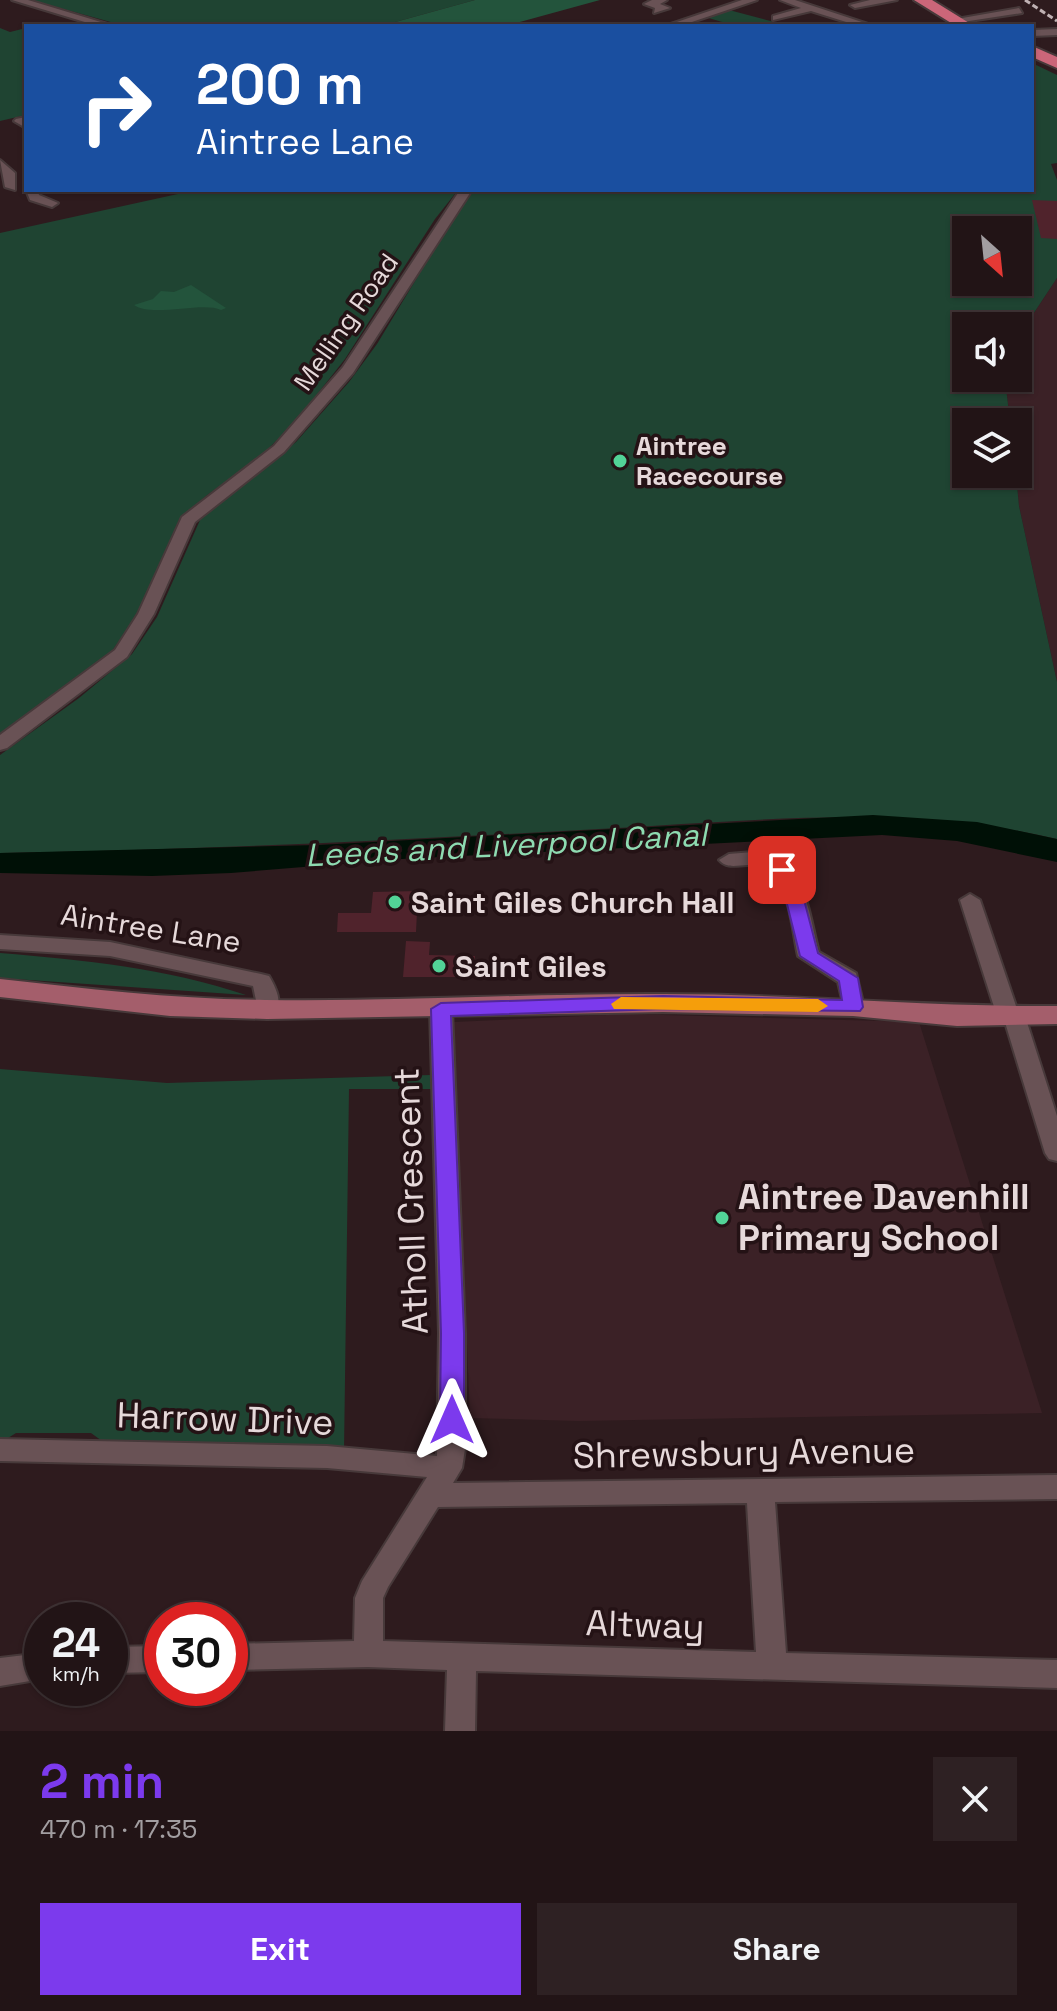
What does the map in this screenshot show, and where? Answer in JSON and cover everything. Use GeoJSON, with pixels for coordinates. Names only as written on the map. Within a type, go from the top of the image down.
{"type":"FeatureCollection","features":[{"type":"Feature","properties":{"kind":"highway"},"geometry":{"type":"LineString","coordinates":[[921,0],[962,22]]}},
{"type":"Feature","properties":{"kind":"highway"},"geometry":{"type":"LineString","coordinates":[[1034,55],[1057,66]]}},
{"type":"Feature","properties":{"kind":"main road"},"geometry":{"type":"LineString","coordinates":[[0,988],[170,1007],[267,1010],[663,1003],[853,1007],[957,1016],[1010,1013],[1057,1015]]}},
{"type":"Feature","properties":{"kind":"street"},"geometry":{"type":"LineString","coordinates":[[17,0],[102,24]]}},
{"type":"Feature","properties":{"kind":"street"},"geometry":{"type":"LineString","coordinates":[[634,0],[653,8],[662,0]]}},
{"type":"Feature","properties":{"kind":"street"},"geometry":{"type":"LineString","coordinates":[[676,24],[752,0]]}},
{"type":"Feature","properties":{"kind":"street"},"geometry":{"type":"LineString","coordinates":[[785,0],[863,24]]}},
{"type":"Feature","properties":{"kind":"street"},"geometry":{"type":"LineString","coordinates":[[855,5],[892,0]]}},
{"type":"Feature","properties":{"kind":"street"},"geometry":{"type":"LineString","coordinates":[[705,3],[728,8]]}},
{"type":"Feature","properties":{"kind":"street"},"geometry":{"type":"LineString","coordinates":[[776,18],[811,8]]}},
{"type":"Feature","properties":{"kind":"street"},"geometry":{"type":"LineString","coordinates":[[962,22],[1019,11]]}},
{"type":"Feature","properties":{"kind":"street"},"geometry":{"type":"LineString","coordinates":[[850,24],[857,22]]}},
{"type":"Feature","properties":{"kind":"street"},"geometry":{"type":"LineString","coordinates":[[1034,33],[1056,32]]}},
{"type":"Feature","properties":{"kind":"street"},"geometry":{"type":"LineString","coordinates":[[0,163],[9,173],[5,187]]}},
{"type":"Feature","properties":{"kind":"street"},"geometry":{"type":"LineString","coordinates":[[33,192],[34,197],[52,203]]}},
{"type":"Feature","properties":{"kind":"street","name":"Melling Road"},"geometry":{"type":"LineString","coordinates":[[0,744],[121,653],[146,614],[188,520],[279,449],[340,380],[363,350],[465,192]]}},
{"type":"Feature","properties":{"kind":"street"},"geometry":{"type":"LineString","coordinates":[[729,860],[766,859],[782,870],[793,892],[809,956],[848,978],[853,1007]]}},
{"type":"Feature","properties":{"kind":"street"},"geometry":{"type":"LineString","coordinates":[[970,900],[1057,1153]]}},
{"type":"Feature","properties":{"kind":"street","name":"Aintree Lane"},"geometry":{"type":"LineString","coordinates":[[0,942],[110,949],[261,981],[267,992],[267,1010]]}},
{"type":"Feature","properties":{"kind":"street","name":"Atholl Crescent"},"geometry":{"type":"LineString","coordinates":[[368,1654],[369,1598],[376,1581],[448,1468],[452,1449],[452,1333],[441,1009]]}},
{"type":"Feature","properties":{"kind":"street","name":"Harrow Drive"},"geometry":{"type":"LineString","coordinates":[[0,1450],[327,1457],[448,1468]]}},
{"type":"Feature","properties":{"kind":"street","name":"Shrewsbury Avenue"},"geometry":{"type":"LineString","coordinates":[[432,1495],[1057,1487]]}},
{"type":"Feature","properties":{"kind":"street"},"geometry":{"type":"LineString","coordinates":[[760,1490],[772,1667]]}},
{"type":"Feature","properties":{"kind":"street","name":"Altway"},"geometry":{"type":"LineString","coordinates":[[248,1657],[368,1654],[1057,1674]]}},
{"type":"Feature","properties":{"kind":"street"},"geometry":{"type":"LineString","coordinates":[[460,1731],[462,1658]]}},
{"type":"Feature","properties":{"kind":"street"},"geometry":{"type":"LineString","coordinates":[[0,1672],[24,1669]]}},
{"type":"Feature","properties":{"kind":"shaded area"},"geometry":{"type":"Polygon","coordinates":[[[1057,278],[1057,682],[1017,488],[1032,488],[1032,408],[1008,408],[1007,392],[1032,392],[1032,316],[1057,278]]]}},
{"type":"Feature","properties":{"kind":"shaded area","name":"Aintree Davenhill Primary School"},"geometry":{"type":"Polygon","coordinates":[[[628,1014],[919,1022],[1042,1413],[578,1421],[470,1418],[454,1022],[628,1014]]]}},
{"type":"Feature","properties":{"kind":"green space"},"geometry":{"type":"Polygon","coordinates":[[[31,0],[475,0],[388,24],[118,24],[31,0]]]}},
{"type":"Feature","properties":{"kind":"green space"},"geometry":{"type":"Polygon","coordinates":[[[475,0],[600,0],[512,24],[388,24],[475,0]]]}},
{"type":"Feature","properties":{"kind":"green space"},"geometry":{"type":"Polygon","coordinates":[[[729,10],[782,24],[729,24],[705,17],[729,10]]]}},
{"type":"Feature","properties":{"kind":"green space"},"geometry":{"type":"Polygon","coordinates":[[[0,28],[10,32],[24,28],[24,115],[0,121],[0,28]]]}},
{"type":"Feature","properties":{"kind":"green space","name":"Aintree Racecourse"},"geometry":{"type":"Polygon","coordinates":[[[1034,64],[1057,75],[1057,163],[1051,164],[1057,180],[1057,278],[1032,316],[1032,312],[952,312],[952,392],[1007,392],[1008,408],[952,408],[952,488],[1017,488],[1057,682],[1057,839],[943,821],[829,818],[300,844],[0,853],[0,755],[79,698],[132,654],[157,617],[200,520],[296,442],[349,382],[377,344],[447,228],[473,192],[1034,192],[1034,64]]]}},
{"type":"Feature","properties":{"kind":"green space"},"geometry":{"type":"Polygon","coordinates":[[[187,192],[456,192],[435,219],[345,359],[296,421],[261,456],[179,520],[137,615],[110,654],[0,736],[0,233],[187,192]]]}},
{"type":"Feature","properties":{"kind":"green space"},"geometry":{"type":"Polygon","coordinates":[[[191,285],[226,308],[153,310],[134,305],[153,299],[161,291],[174,292],[191,285]]]}},
{"type":"Feature","properties":{"kind":"green space"},"geometry":{"type":"Polygon","coordinates":[[[0,953],[94,962],[155,972],[246,995],[0,978],[0,953]]]}},
{"type":"Feature","properties":{"kind":"green space"},"geometry":{"type":"Polygon","coordinates":[[[0,1069],[167,1083],[431,1075],[432,1089],[349,1089],[344,1452],[109,1446],[91,1433],[16,1433],[0,1443],[0,1069]]]}},
{"type":"Feature","properties":{"kind":"water","name":"Leeds and Liverpool Canal"},"geometry":{"type":"Polygon","coordinates":[[[873,815],[977,822],[1057,839],[1057,862],[957,841],[882,835],[402,859],[231,873],[152,876],[0,873],[0,853],[318,845],[873,815]]]}},
{"type":"Feature","properties":{"kind":"building"},"geometry":{"type":"Polygon","coordinates":[[[1032,200],[1057,201],[1057,239],[1041,238],[1032,200]]]}},
{"type":"Feature","properties":{"kind":"building","name":"Saint Giles Church Hall"},"geometry":{"type":"Polygon","coordinates":[[[418,891],[416,932],[337,932],[338,913],[371,913],[373,892],[418,891]]]}},
{"type":"Feature","properties":{"kind":"building","name":"Saint Giles"},"geometry":{"type":"Polygon","coordinates":[[[406,941],[430,942],[429,955],[475,956],[474,977],[403,977],[406,941]]]}},
{"type":"Feature","properties":{"kind":"railway"},"geometry":{"type":"LineString","coordinates":[[1025,0],[1057,21]]}},
{"type":"Feature","properties":{"kind":"slow traffic"},"geometry":{"type":"LineString","coordinates":[[621,1004],[818,1006]]}},
{"type":"Feature","properties":{"kind":"place","name":"Aintree Racecourse"},"geometry":{"type":"Point","coordinates":[620,461]}},
{"type":"Feature","properties":{"kind":"place","name":"Saint Giles Church Hall"},"geometry":{"type":"Point","coordinates":[395,902]}},
{"type":"Feature","properties":{"kind":"place","name":"Saint Giles"},"geometry":{"type":"Point","coordinates":[439,966]}},
{"type":"Feature","properties":{"kind":"place","name":"Aintree Davenhill Primary School"},"geometry":{"type":"Point","coordinates":[722,1218]}},
{"type":"Feature","properties":{"kind":"route"},"geometry":{"type":"LineString","coordinates":[[452,1420],[441,1009],[663,1003],[853,1007],[848,978],[809,956],[793,892],[782,870]]}}]}
